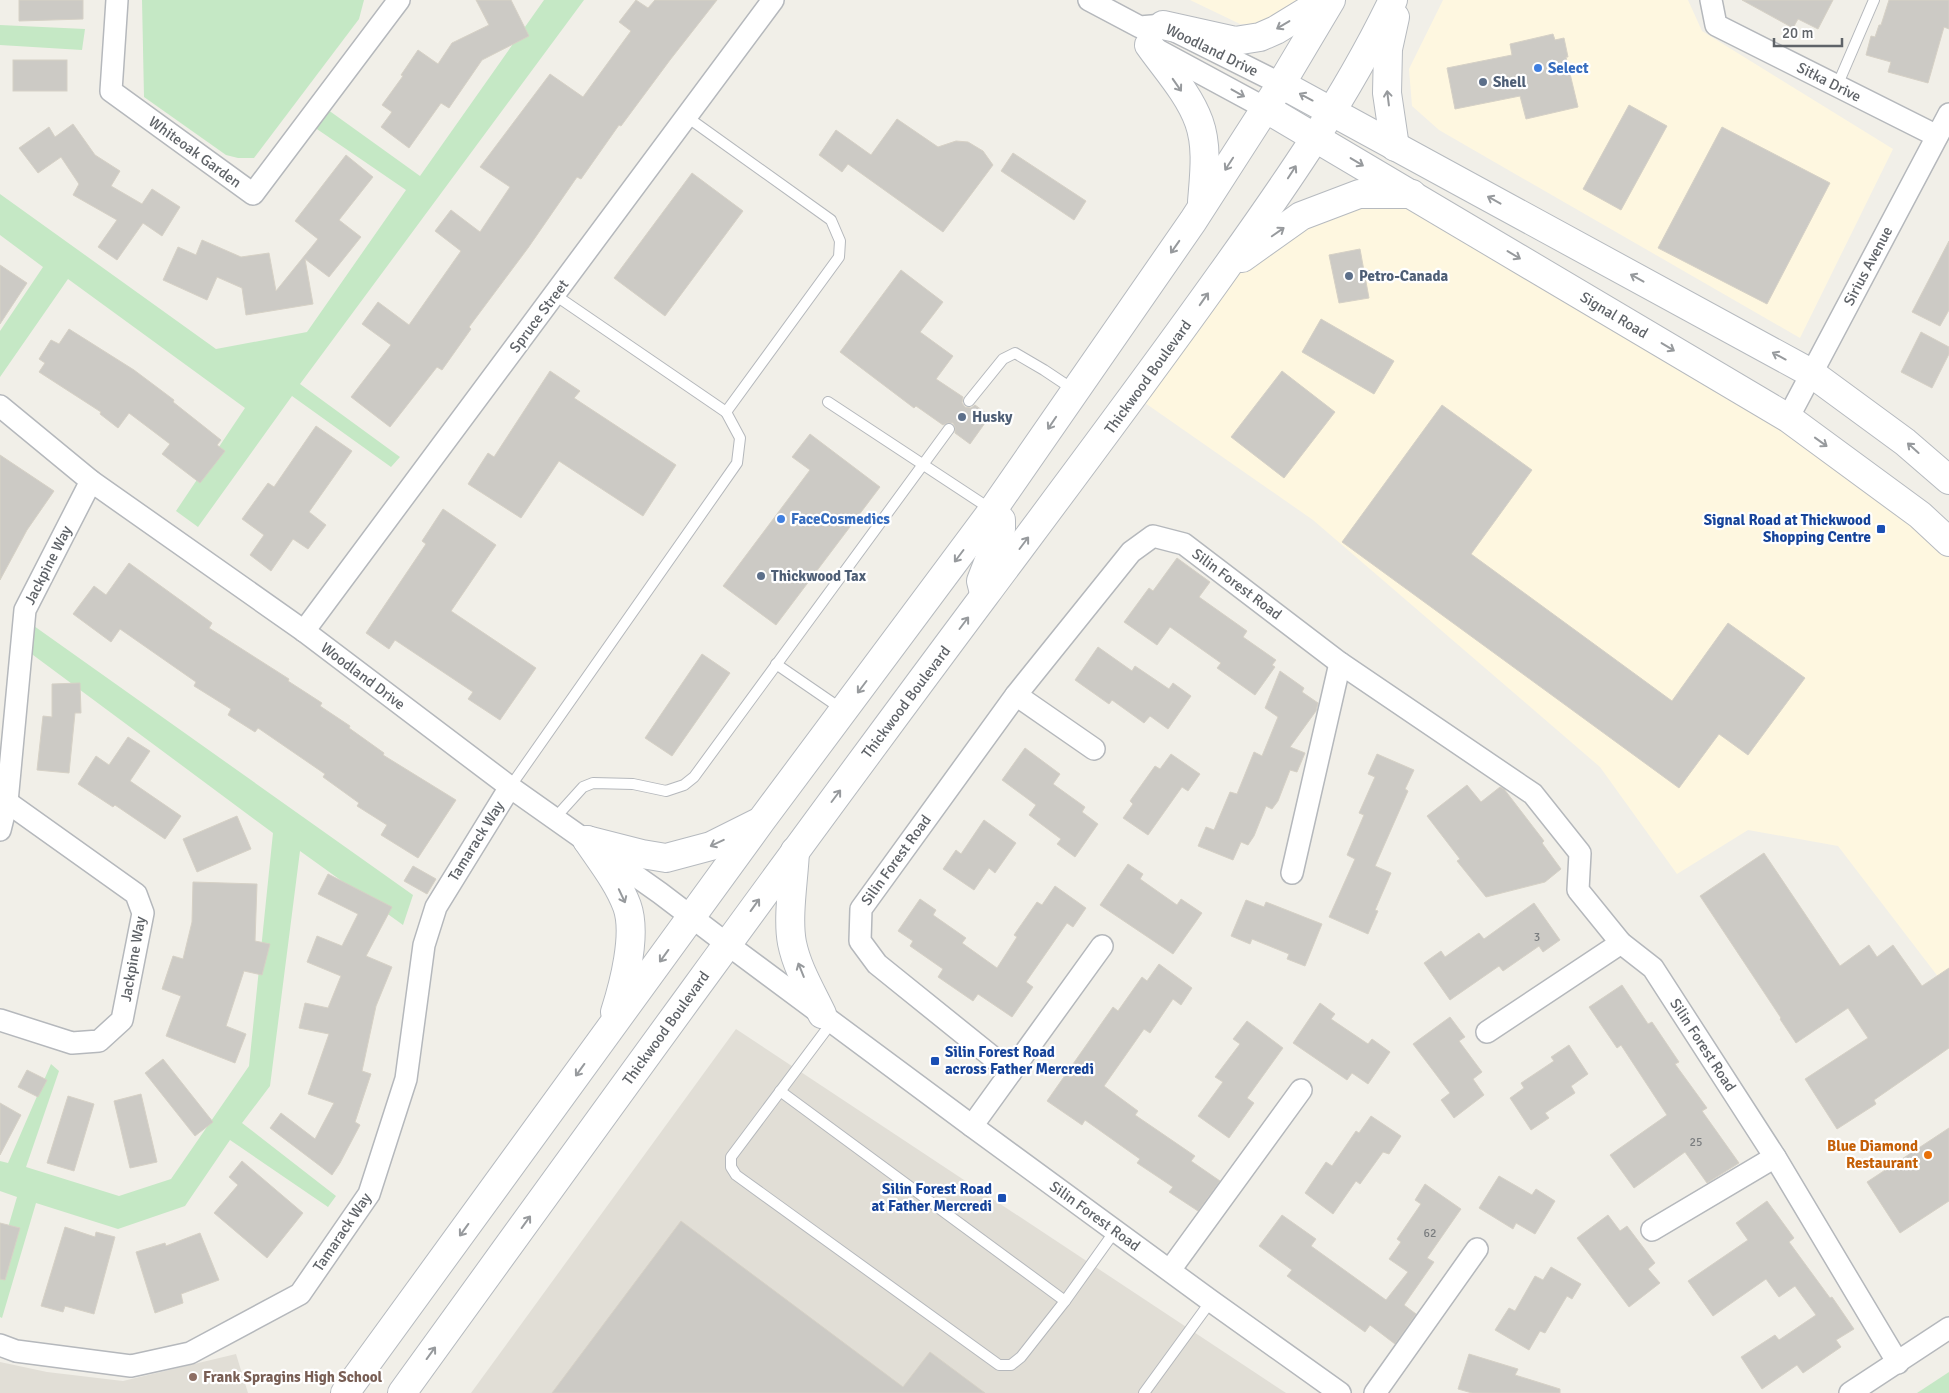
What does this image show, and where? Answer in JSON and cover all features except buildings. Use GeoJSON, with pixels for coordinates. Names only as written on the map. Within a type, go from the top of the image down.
{"type":"FeatureCollection","features":[{"type":"Feature","properties":{"kind":"main road"},"geometry":{"type":"LineString","coordinates":[[1151,32],[1235,41],[1260,37],[1276,30],[1325,0]]}},
{"type":"Feature","properties":{"kind":"main road"},"geometry":{"type":"LineString","coordinates":[[345,1393],[761,822],[992,511],[1193,221],[1281,84],[1332,0]]}},
{"type":"Feature","properties":{"kind":"main road","name":"Thickwood Boulevard"},"geometry":{"type":"LineString","coordinates":[[402,1393],[726,944],[1135,396],[1268,208],[1315,137],[1376,34],[1393,0]]}},
{"type":"Feature","properties":{"kind":"main road"},"geometry":{"type":"LineString","coordinates":[[1395,147],[1387,93],[1388,49],[1398,0]]}},
{"type":"Feature","properties":{"kind":"main road"},"geometry":{"type":"LineString","coordinates":[[1151,32],[1200,123],[1205,159],[1201,206]]}},
{"type":"Feature","properties":{"kind":"main road"},"geometry":{"type":"LineString","coordinates":[[1281,84],[1811,373],[1905,442],[1949,480]]}},
{"type":"Feature","properties":{"kind":"main road","name":"Signal Road"},"geometry":{"type":"LineString","coordinates":[[1265,108],[1788,418],[1920,515],[1949,542]]}},
{"type":"Feature","properties":{"kind":"main road"},"geometry":{"type":"LineString","coordinates":[[1224,270],[1301,216],[1358,194],[1412,194]]}},
{"type":"Feature","properties":{"kind":"main road"},"geometry":{"type":"LineString","coordinates":[[985,596],[982,581],[1002,529],[1002,520],[992,511]]}},
{"type":"Feature","properties":{"kind":"main road"},"geometry":{"type":"LineString","coordinates":[[587,840],[666,858],[711,846],[761,822]]}},
{"type":"Feature","properties":{"kind":"main road"},"geometry":{"type":"LineString","coordinates":[[587,840],[619,890],[627,907],[630,921],[627,966],[609,1030]]}},
{"type":"Feature","properties":{"kind":"main road"},"geometry":{"type":"LineString","coordinates":[[795,851],[791,923],[792,942],[800,969],[827,1018]]}},
{"type":"Feature","properties":{"kind":"street","name":"Whiteoak Garden"},"geometry":{"type":"LineString","coordinates":[[117,0],[111,91],[253,194],[399,0]]}},
{"type":"Feature","properties":{"kind":"street","name":"Spruce Street"},"geometry":{"type":"LineString","coordinates":[[304,631],[773,0]]}},
{"type":"Feature","properties":{"kind":"street","name":"Woodland Drive"},"geometry":{"type":"LineString","coordinates":[[1089,0],[1151,32],[1281,84]]}},
{"type":"Feature","properties":{"kind":"street","name":"Sitka Drive"},"geometry":{"type":"LineString","coordinates":[[1711,0],[1716,25],[1937,136]]}},
{"type":"Feature","properties":{"kind":"street","name":"Woodland Drive"},"geometry":{"type":"LineString","coordinates":[[1151,32],[1265,108]]}},
{"type":"Feature","properties":{"kind":"street","name":"Sirius Avenue"},"geometry":{"type":"LineString","coordinates":[[1788,418],[1949,114]]}},
{"type":"Feature","properties":{"kind":"street","name":"Woodland Drive"},"geometry":{"type":"LineString","coordinates":[[0,406],[91,481],[304,631],[510,787],[693,917],[726,944]]}},
{"type":"Feature","properties":{"kind":"street","name":"Jackpine Way"},"geometry":{"type":"LineString","coordinates":[[0,830],[6,802],[25,610],[91,481]]}},
{"type":"Feature","properties":{"kind":"street","name":"Silin Forest Road"},"geometry":{"type":"LineString","coordinates":[[1011,1072],[877,964],[860,941],[860,909],[1016,695],[1131,552],[1154,536],[1184,544],[1340,663],[1533,794],[1580,853],[1578,890],[1620,943],[1653,968],[1775,1157],[1898,1363]]}},
{"type":"Feature","properties":{"kind":"street"},"geometry":{"type":"LineString","coordinates":[[1292,873],[1340,663]]}},
{"type":"Feature","properties":{"kind":"street"},"geometry":{"type":"LineString","coordinates":[[1016,695],[1094,749]]}},
{"type":"Feature","properties":{"kind":"street","name":"Tamarack Way"},"geometry":{"type":"LineString","coordinates":[[0,1345],[16,1351],[131,1366],[190,1353],[300,1294],[370,1194],[406,1079],[424,945],[436,908],[510,787]]}},
{"type":"Feature","properties":{"kind":"street","name":"Jackpine Way"},"geometry":{"type":"LineString","coordinates":[[0,1020],[72,1043],[99,1042],[122,1020],[143,913],[136,894],[6,802]]}},
{"type":"Feature","properties":{"kind":"street"},"geometry":{"type":"LineString","coordinates":[[1488,1032],[1620,943]]}},
{"type":"Feature","properties":{"kind":"street","name":"Silin Forest Road"},"geometry":{"type":"LineString","coordinates":[[726,944],[1211,1301],[1340,1393]]}},
{"type":"Feature","properties":{"kind":"street"},"geometry":{"type":"LineString","coordinates":[[972,1126],[1102,946]]}},
{"type":"Feature","properties":{"kind":"street"},"geometry":{"type":"LineString","coordinates":[[1170,1270],[1300,1090]]}},
{"type":"Feature","properties":{"kind":"street"},"geometry":{"type":"LineString","coordinates":[[1652,1230],[1775,1157]]}},
{"type":"Feature","properties":{"kind":"street"},"geometry":{"type":"LineString","coordinates":[[1376,1393],[1478,1249]]}},
{"type":"Feature","properties":{"kind":"street"},"geometry":{"type":"LineString","coordinates":[[1850,1393],[1949,1328]]}},
{"type":"Feature","properties":{"kind":"lane"},"geometry":{"type":"LineString","coordinates":[[1837,86],[1874,0]]}},
{"type":"Feature","properties":{"kind":"lane"},"geometry":{"type":"LineString","coordinates":[[687,117],[831,220],[840,242],[839,257],[726,412]]}},
{"type":"Feature","properties":{"kind":"lane"},"geometry":{"type":"LineString","coordinates":[[510,787],[737,463],[740,438],[726,412],[555,295]]}},
{"type":"Feature","properties":{"kind":"lane"},"geometry":{"type":"LineString","coordinates":[[969,401],[1003,359],[1015,353],[1075,390]]}},
{"type":"Feature","properties":{"kind":"lane"},"geometry":{"type":"LineString","coordinates":[[828,402],[992,511]]}},
{"type":"Feature","properties":{"kind":"lane"},"geometry":{"type":"LineString","coordinates":[[555,818],[583,787],[593,783],[632,784],[666,791],[684,785],[694,777],[949,429]]}},
{"type":"Feature","properties":{"kind":"lane"},"geometry":{"type":"LineString","coordinates":[[776,664],[844,710]]}},
{"type":"Feature","properties":{"kind":"lane"},"geometry":{"type":"LineString","coordinates":[[827,1018],[780,1092],[731,1158],[731,1167],[736,1175],[999,1365],[1011,1365],[1021,1357],[1116,1231]]}},
{"type":"Feature","properties":{"kind":"lane"},"geometry":{"type":"LineString","coordinates":[[780,1092],[1065,1301]]}},
{"type":"Feature","properties":{"kind":"lane"},"geometry":{"type":"LineString","coordinates":[[1144,1393],[1211,1301]]}},
{"type":"Feature","properties":{"kind":"shaded area"},"geometry":{"type":"Polygon","coordinates":[[[1190,0],[1297,0],[1295,4],[1268,24],[1240,24],[1190,0]]]}},
{"type":"Feature","properties":{"kind":"shaded area"},"geometry":{"type":"Polygon","coordinates":[[[1443,0],[1688,0],[1702,31],[1893,149],[1800,338],[1439,130],[1412,106],[1409,69],[1443,0]]]}},
{"type":"Feature","properties":{"kind":"shaded area"},"geometry":{"type":"Polygon","coordinates":[[[1412,194],[1788,418],[1949,542],[1949,991],[1838,846],[1748,830],[1677,874],[1600,767],[1313,520],[1135,396],[1224,270],[1301,216],[1412,194]]]}},
{"type":"Feature","properties":{"kind":"shaded area"},"geometry":{"type":"Polygon","coordinates":[[[736,1029],[1286,1393],[471,1393],[736,1029]]]}},
{"type":"Feature","properties":{"kind":"shaded area","name":"Frank Spragins High School"},"geometry":{"type":"Polygon","coordinates":[[[236,1354],[248,1393],[0,1393],[0,1362],[47,1372],[123,1381],[236,1354]]]}},
{"type":"Feature","properties":{"kind":"green space"},"geometry":{"type":"Polygon","coordinates":[[[142,0],[364,0],[359,19],[254,158],[238,158],[226,155],[144,97],[142,0]]]}},
{"type":"Feature","properties":{"kind":"green space"},"geometry":{"type":"Polygon","coordinates":[[[544,0],[584,0],[300,384],[400,457],[391,467],[292,396],[198,527],[176,511],[245,408],[68,279],[0,377],[0,331],[43,267],[0,235],[0,194],[216,349],[307,332],[406,190],[311,125],[324,107],[420,176],[544,0]]]}},
{"type":"Feature","properties":{"kind":"green space"},"geometry":{"type":"Polygon","coordinates":[[[0,25],[85,29],[82,50],[0,45],[0,25]]]}},
{"type":"Feature","properties":{"kind":"green space"},"geometry":{"type":"Polygon","coordinates":[[[34,626],[413,895],[403,925],[300,851],[270,1086],[242,1123],[336,1196],[328,1207],[230,1140],[185,1206],[118,1229],[36,1203],[2,1318],[0,1317],[0,1255],[17,1197],[0,1191],[0,1161],[8,1163],[51,1064],[59,1071],[26,1167],[119,1196],[171,1179],[249,1066],[273,833],[29,652],[34,626]]]}},
{"type":"Feature","properties":{"kind":"green space"},"geometry":{"type":"Polygon","coordinates":[[[1949,1372],[1949,1393],[1917,1393],[1949,1372]]]}},
{"type":"Feature","properties":{"kind":"place","name":"Select"},"geometry":{"type":"Point","coordinates":[1538,68]}},
{"type":"Feature","properties":{"kind":"place","name":"Shell"},"geometry":{"type":"Point","coordinates":[1483,82]}},
{"type":"Feature","properties":{"kind":"place","name":"Petro-Canada"},"geometry":{"type":"Point","coordinates":[1349,276]}},
{"type":"Feature","properties":{"kind":"place","name":"Husky"},"geometry":{"type":"Point","coordinates":[962,417]}},
{"type":"Feature","properties":{"kind":"place","name":"FaceCosmedics"},"geometry":{"type":"Point","coordinates":[781,519]}},
{"type":"Feature","properties":{"kind":"place","name":"Signal Road at Thickwood Shopping Centre"},"geometry":{"type":"Point","coordinates":[1881,529]}},
{"type":"Feature","properties":{"kind":"place","name":"Thickwood Tax"},"geometry":{"type":"Point","coordinates":[761,576]}},
{"type":"Feature","properties":{"kind":"place","name":"Silin Forest Road across Father Mercredi"},"geometry":{"type":"Point","coordinates":[935,1061]}},
{"type":"Feature","properties":{"kind":"place","name":"Blue Diamond Restaurant"},"geometry":{"type":"Point","coordinates":[1928,1155]}},
{"type":"Feature","properties":{"kind":"place","name":"Silin Forest Road at Father Mercredi"},"geometry":{"type":"Point","coordinates":[1002,1198]}},
{"type":"Feature","properties":{"kind":"place","name":"Frank Spragins High School"},"geometry":{"type":"Point","coordinates":[193,1377]}}]}
